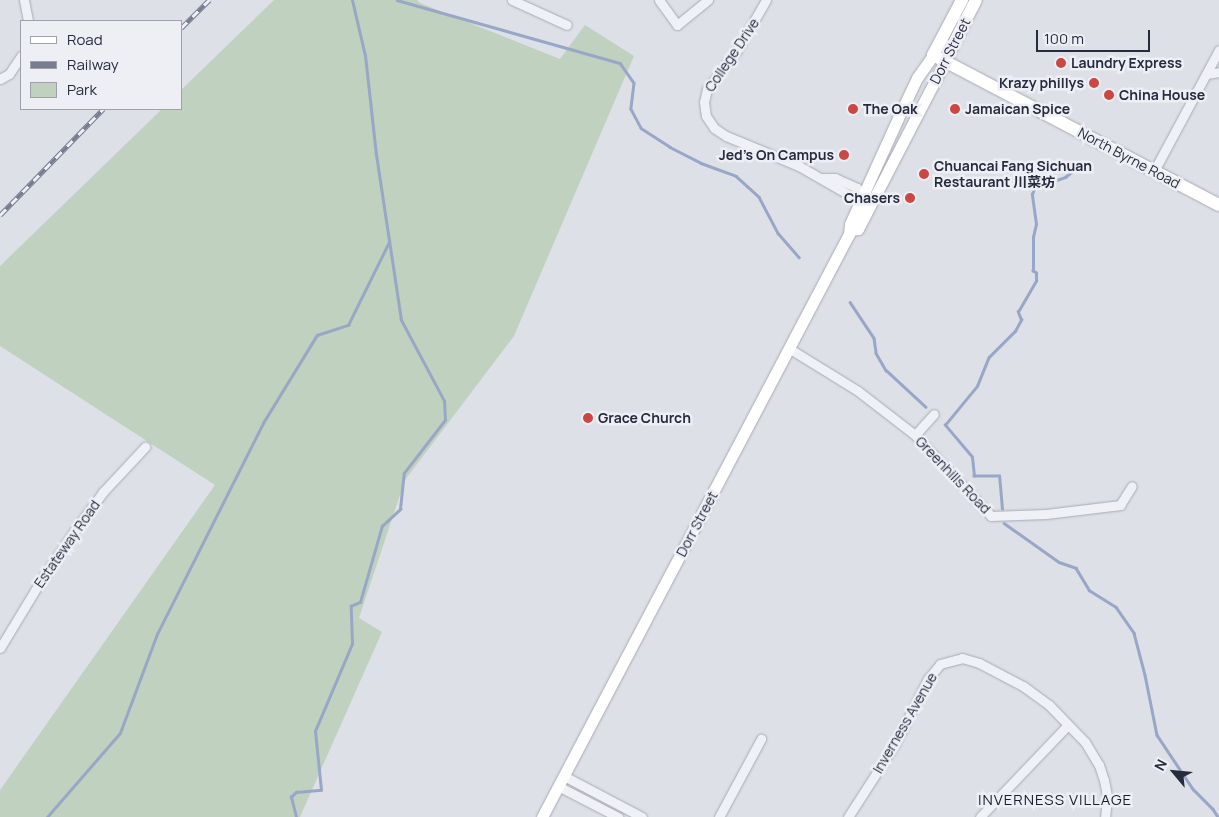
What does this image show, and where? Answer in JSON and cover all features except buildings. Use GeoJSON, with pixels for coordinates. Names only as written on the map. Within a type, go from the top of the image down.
{"type":"FeatureCollection","features":[{"type":"Feature","properties":{"kind":"main road","name":"Dorr Street"},"geometry":{"type":"LineString","coordinates":[[542,817],[790,349],[851,230],[850,224],[860,196],[918,78],[934,55],[962,0]]}},
{"type":"Feature","properties":{"kind":"main road","name":"Dorr Street"},"geometry":{"type":"LineString","coordinates":[[851,230],[858,229],[976,0]]}},
{"type":"Feature","properties":{"kind":"main road","name":"North Byrne Road"},"geometry":{"type":"LineString","coordinates":[[934,55],[1219,205]]}},
{"type":"Feature","properties":{"kind":"street"},"geometry":{"type":"LineString","coordinates":[[24,0],[28,20]]}},
{"type":"Feature","properties":{"kind":"street"},"geometry":{"type":"LineString","coordinates":[[512,0],[566,25]]}},
{"type":"Feature","properties":{"kind":"street"},"geometry":{"type":"LineString","coordinates":[[659,0],[678,25],[708,0]]}},
{"type":"Feature","properties":{"kind":"street","name":"College Drive"},"geometry":{"type":"LineString","coordinates":[[766,0],[744,39],[707,89],[704,102],[706,116],[714,128],[726,136],[786,160],[823,178],[831,186],[853,197],[860,196]]}},
{"type":"Feature","properties":{"kind":"street"},"geometry":{"type":"LineString","coordinates":[[1154,172],[1219,50]]}},
{"type":"Feature","properties":{"kind":"street"},"geometry":{"type":"LineString","coordinates":[[0,79],[9,74],[20,58]]}},
{"type":"Feature","properties":{"kind":"street"},"geometry":{"type":"LineString","coordinates":[[1207,74],[1219,72]]}},
{"type":"Feature","properties":{"kind":"street","name":"Greenhills Road"},"geometry":{"type":"LineString","coordinates":[[790,349],[858,391],[915,435],[991,516],[1046,514],[1120,505],[1132,486]]}},
{"type":"Feature","properties":{"kind":"street"},"geometry":{"type":"LineString","coordinates":[[915,435],[934,414]]}},
{"type":"Feature","properties":{"kind":"street","name":"Estateway Road"},"geometry":{"type":"LineString","coordinates":[[0,648],[43,576],[75,530],[103,492],[145,447]]}},
{"type":"Feature","properties":{"kind":"street","name":"Inverness Avenue"},"geometry":{"type":"LineString","coordinates":[[848,817],[896,744],[928,679],[940,664],[962,658],[979,663],[1023,686],[1049,705],[1068,725]]}},
{"type":"Feature","properties":{"kind":"street"},"geometry":{"type":"LineString","coordinates":[[980,817],[1068,725],[1085,742],[1099,765],[1107,796],[1105,817]]}},
{"type":"Feature","properties":{"kind":"street"},"geometry":{"type":"LineString","coordinates":[[719,817],[761,739]]}},
{"type":"Feature","properties":{"kind":"street"},"geometry":{"type":"LineString","coordinates":[[561,781],[618,817]]}},
{"type":"Feature","properties":{"kind":"street"},"geometry":{"type":"LineString","coordinates":[[561,781],[642,817]]}},
{"type":"Feature","properties":{"kind":"green space"},"geometry":{"type":"Polygon","coordinates":[[[274,0],[417,0],[420,3],[560,59],[585,25],[634,56],[514,336],[405,480],[359,618],[382,632],[300,817],[0,817],[0,790],[215,485],[0,346],[0,266],[161,110],[182,110],[182,89],[274,0]]]}},
{"type":"Feature","properties":{"kind":"waterway"},"geometry":{"type":"LineString","coordinates":[[296,817],[291,797],[296,792],[321,790],[315,731],[352,644],[351,606],[360,602],[382,526],[400,509],[404,473],[445,420],[444,401],[401,320],[376,155],[365,56],[352,0]]}},
{"type":"Feature","properties":{"kind":"waterway"},"geometry":{"type":"LineString","coordinates":[[397,0],[620,63],[634,83],[631,109],[641,128],[670,147],[701,163],[736,176],[759,197],[778,233],[799,257]]}},
{"type":"Feature","properties":{"kind":"waterway"},"geometry":{"type":"LineString","coordinates":[[1002,509],[999,476],[974,476],[972,457],[945,425],[977,386],[989,357],[1015,331],[1021,320],[1018,312],[1036,281],[1036,273],[1033,271],[1033,237],[1036,224],[1032,194],[1035,187],[1065,177],[1079,166],[1089,162]]}},
{"type":"Feature","properties":{"kind":"waterway"},"geometry":{"type":"LineString","coordinates":[[47,817],[120,733],[157,634],[263,423],[317,335],[348,325],[389,242]]}},
{"type":"Feature","properties":{"kind":"waterway"},"geometry":{"type":"LineString","coordinates":[[850,302],[874,338],[876,353],[886,370],[926,407]]}},
{"type":"Feature","properties":{"kind":"waterway"},"geometry":{"type":"LineString","coordinates":[[1004,523],[1059,562],[1076,568],[1089,590],[1116,607],[1134,633],[1157,735],[1193,789],[1213,809],[1218,817]]}},
{"type":"Feature","properties":{"kind":"railway"},"geometry":{"type":"LineString","coordinates":[[182,27],[209,0]]}},
{"type":"Feature","properties":{"kind":"railway"},"geometry":{"type":"LineString","coordinates":[[0,215],[102,110]]}},
{"type":"Feature","properties":{"kind":"place","name":"Laundry Express"},"geometry":{"type":"Point","coordinates":[1061,63]}},
{"type":"Feature","properties":{"kind":"place","name":"Krazy phillys"},"geometry":{"type":"Point","coordinates":[1094,83]}},
{"type":"Feature","properties":{"kind":"place","name":"China House"},"geometry":{"type":"Point","coordinates":[1109,95]}},
{"type":"Feature","properties":{"kind":"place","name":"The Oak"},"geometry":{"type":"Point","coordinates":[853,109]}},
{"type":"Feature","properties":{"kind":"place","name":"Jamaican Spice"},"geometry":{"type":"Point","coordinates":[955,109]}},
{"type":"Feature","properties":{"kind":"place","name":"Jed's On Campus"},"geometry":{"type":"Point","coordinates":[844,155]}},
{"type":"Feature","properties":{"kind":"place","name":"Chuancai Fang Sichuan Restaurant 川菜坊"},"geometry":{"type":"Point","coordinates":[924,174]}},
{"type":"Feature","properties":{"kind":"place","name":"Chasers"},"geometry":{"type":"Point","coordinates":[910,198]}},
{"type":"Feature","properties":{"kind":"place","name":"Grace Church"},"geometry":{"type":"Point","coordinates":[588,418]}},
{"type":"Feature","properties":{"kind":"district","name":"INVERNESS VILLAGE"},"geometry":{"type":"Point","coordinates":[1055,800]}}]}
